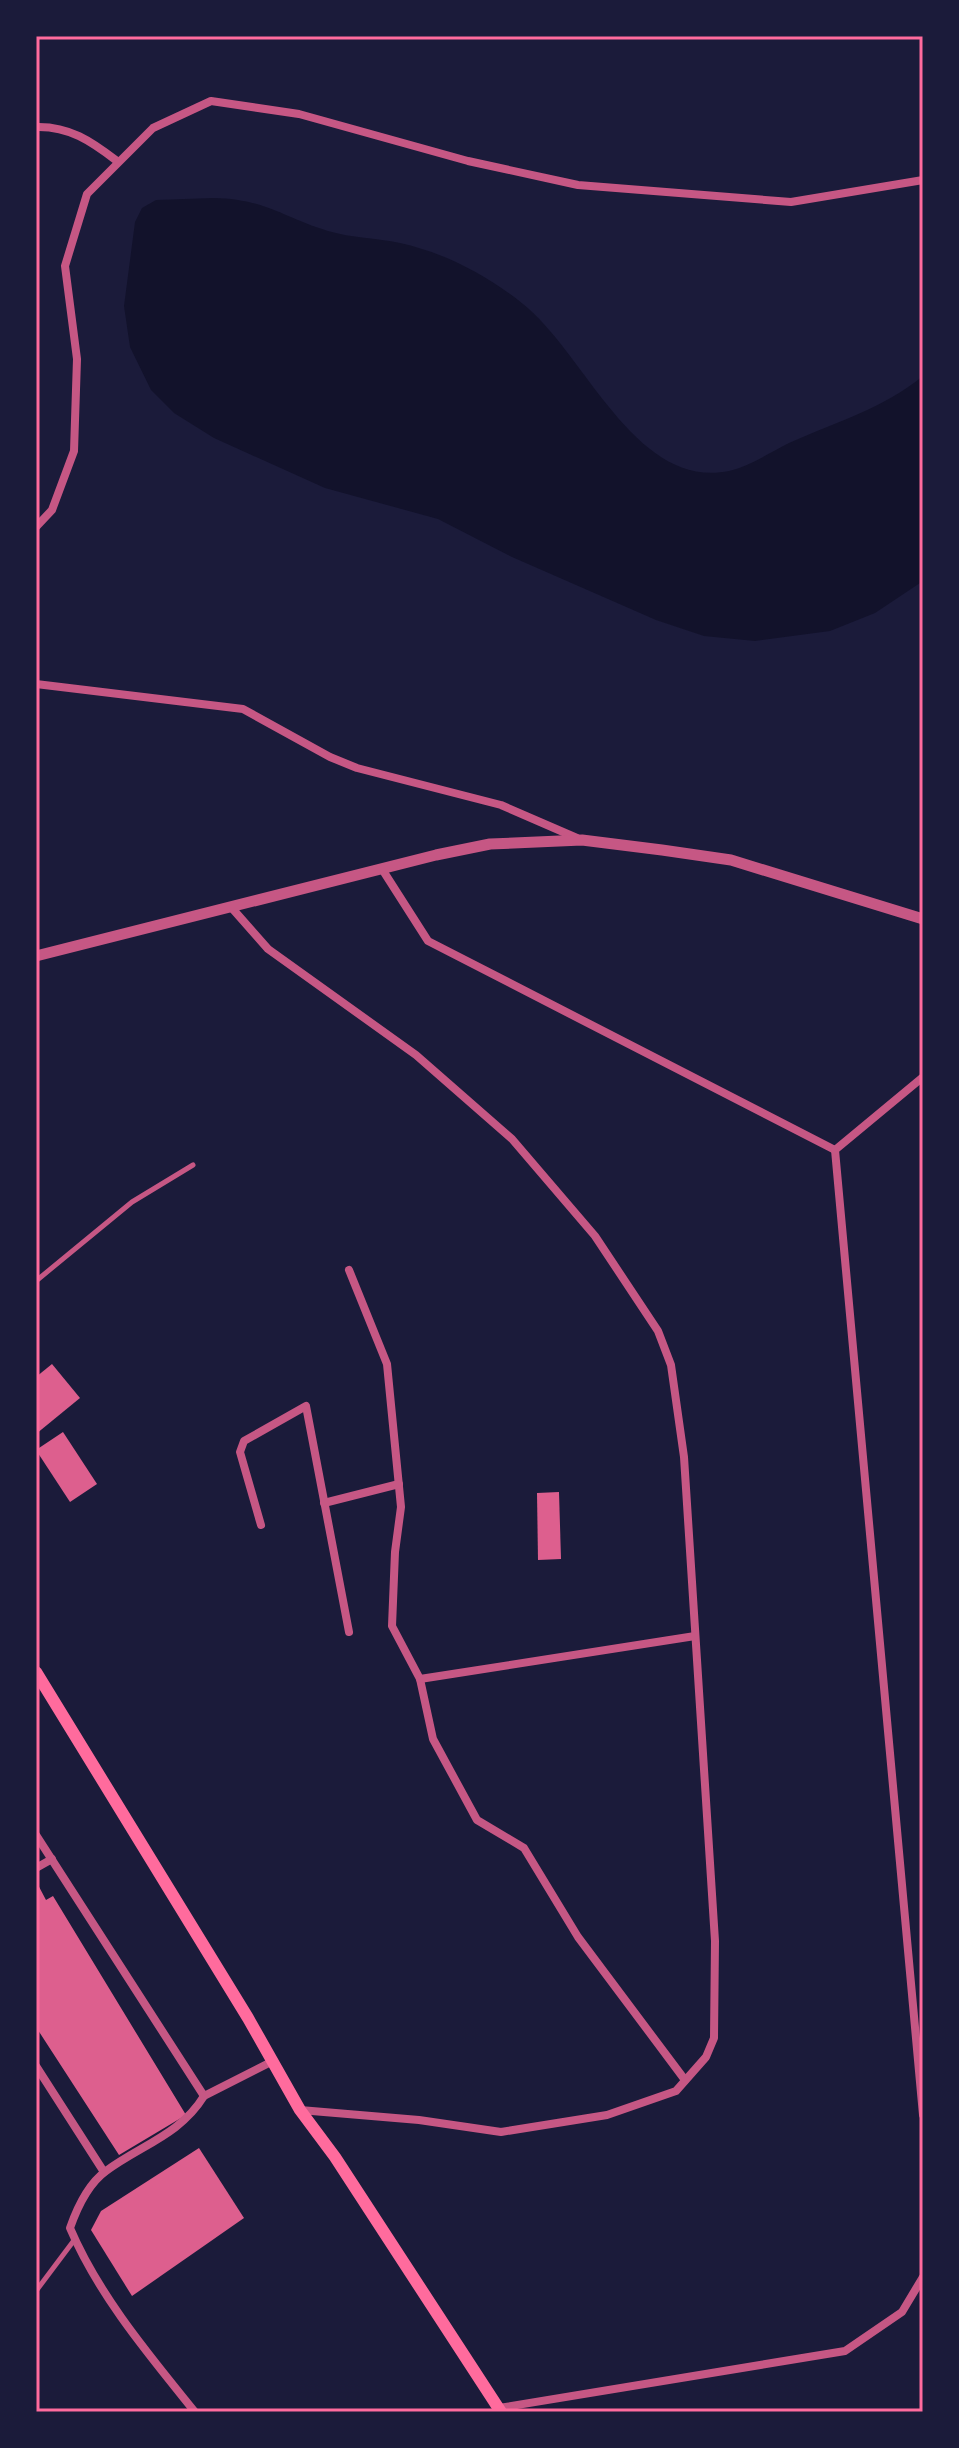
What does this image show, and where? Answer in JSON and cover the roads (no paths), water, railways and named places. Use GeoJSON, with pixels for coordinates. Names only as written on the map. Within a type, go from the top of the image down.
{"type":"FeatureCollection","features":[{"type":"Feature","properties":{"kind":"main road"},"geometry":{"type":"LineString","coordinates":[[36,1672],[248,2018],[300,2110],[335,2157],[500,2410]]}},
{"type":"Feature","properties":{"kind":"street"},"geometry":{"type":"LineString","coordinates":[[36,527],[52,510],[74,451],[77,359],[65,266],[87,194],[153,128],[211,101],[299,114],[468,161],[578,185],[791,202],[923,180]]}},
{"type":"Feature","properties":{"kind":"street"},"geometry":{"type":"LineString","coordinates":[[36,127],[69,130],[91,141],[117,161]]}},
{"type":"Feature","properties":{"kind":"street"},"geometry":{"type":"LineString","coordinates":[[36,684],[243,709],[330,757],[357,768],[501,805],[582,840]]}},
{"type":"Feature","properties":{"kind":"street"},"geometry":{"type":"LineString","coordinates":[[36,956],[490,844],[582,840],[731,860],[923,919]]}},
{"type":"Feature","properties":{"kind":"street"},"geometry":{"type":"LineString","coordinates":[[382,869],[428,941],[835,1150]]}},
{"type":"Feature","properties":{"kind":"street"},"geometry":{"type":"LineString","coordinates":[[231,907],[268,949],[416,1055],[512,1139],[559,1190],[635,1293],[658,1331],[671,1365],[684,1457],[715,1941],[714,2038],[706,2057],[676,2091],[607,2115],[501,2132],[419,2120],[300,2110]]}},
{"type":"Feature","properties":{"kind":"street"},"geometry":{"type":"LineString","coordinates":[[835,1150],[923,1077]]}},
{"type":"Feature","properties":{"kind":"street"},"geometry":{"type":"LineString","coordinates":[[835,1150],[923,2115]]}},
{"type":"Feature","properties":{"kind":"street"},"geometry":{"type":"LineString","coordinates":[[349,1270],[387,1364],[401,1507],[395,1552],[392,1626],[420,1679],[433,1739],[477,1820],[524,1848],[578,1937],[685,2080]]}},
{"type":"Feature","properties":{"kind":"street"},"geometry":{"type":"LineString","coordinates":[[261,1525],[240,1452],[244,1441],[306,1406],[349,1632]]}},
{"type":"Feature","properties":{"kind":"street"},"geometry":{"type":"LineString","coordinates":[[324,1503],[399,1484]]}},
{"type":"Feature","properties":{"kind":"street"},"geometry":{"type":"LineString","coordinates":[[420,1679],[695,1636]]}},
{"type":"Feature","properties":{"kind":"street"},"geometry":{"type":"LineString","coordinates":[[36,1835],[204,2096]]}},
{"type":"Feature","properties":{"kind":"street"},"geometry":{"type":"LineString","coordinates":[[36,1868],[52,1859]]}},
{"type":"Feature","properties":{"kind":"street"},"geometry":{"type":"LineString","coordinates":[[195,2412],[137,2341],[70,2228],[78,2207],[104,2172],[170,2134],[192,2115],[204,2096],[271,2062]]}},
{"type":"Feature","properties":{"kind":"street"},"geometry":{"type":"LineString","coordinates":[[36,2066],[104,2172]]}},
{"type":"Feature","properties":{"kind":"street"},"geometry":{"type":"LineString","coordinates":[[500,2410],[845,2351],[902,2312],[923,2277]]}},
{"type":"Feature","properties":{"kind":"lane"},"geometry":{"type":"LineString","coordinates":[[36,1281],[132,1202],[193,1165]]}},
{"type":"Feature","properties":{"kind":"lane"},"geometry":{"type":"LineString","coordinates":[[36,2291],[75,2239]]}}]}
